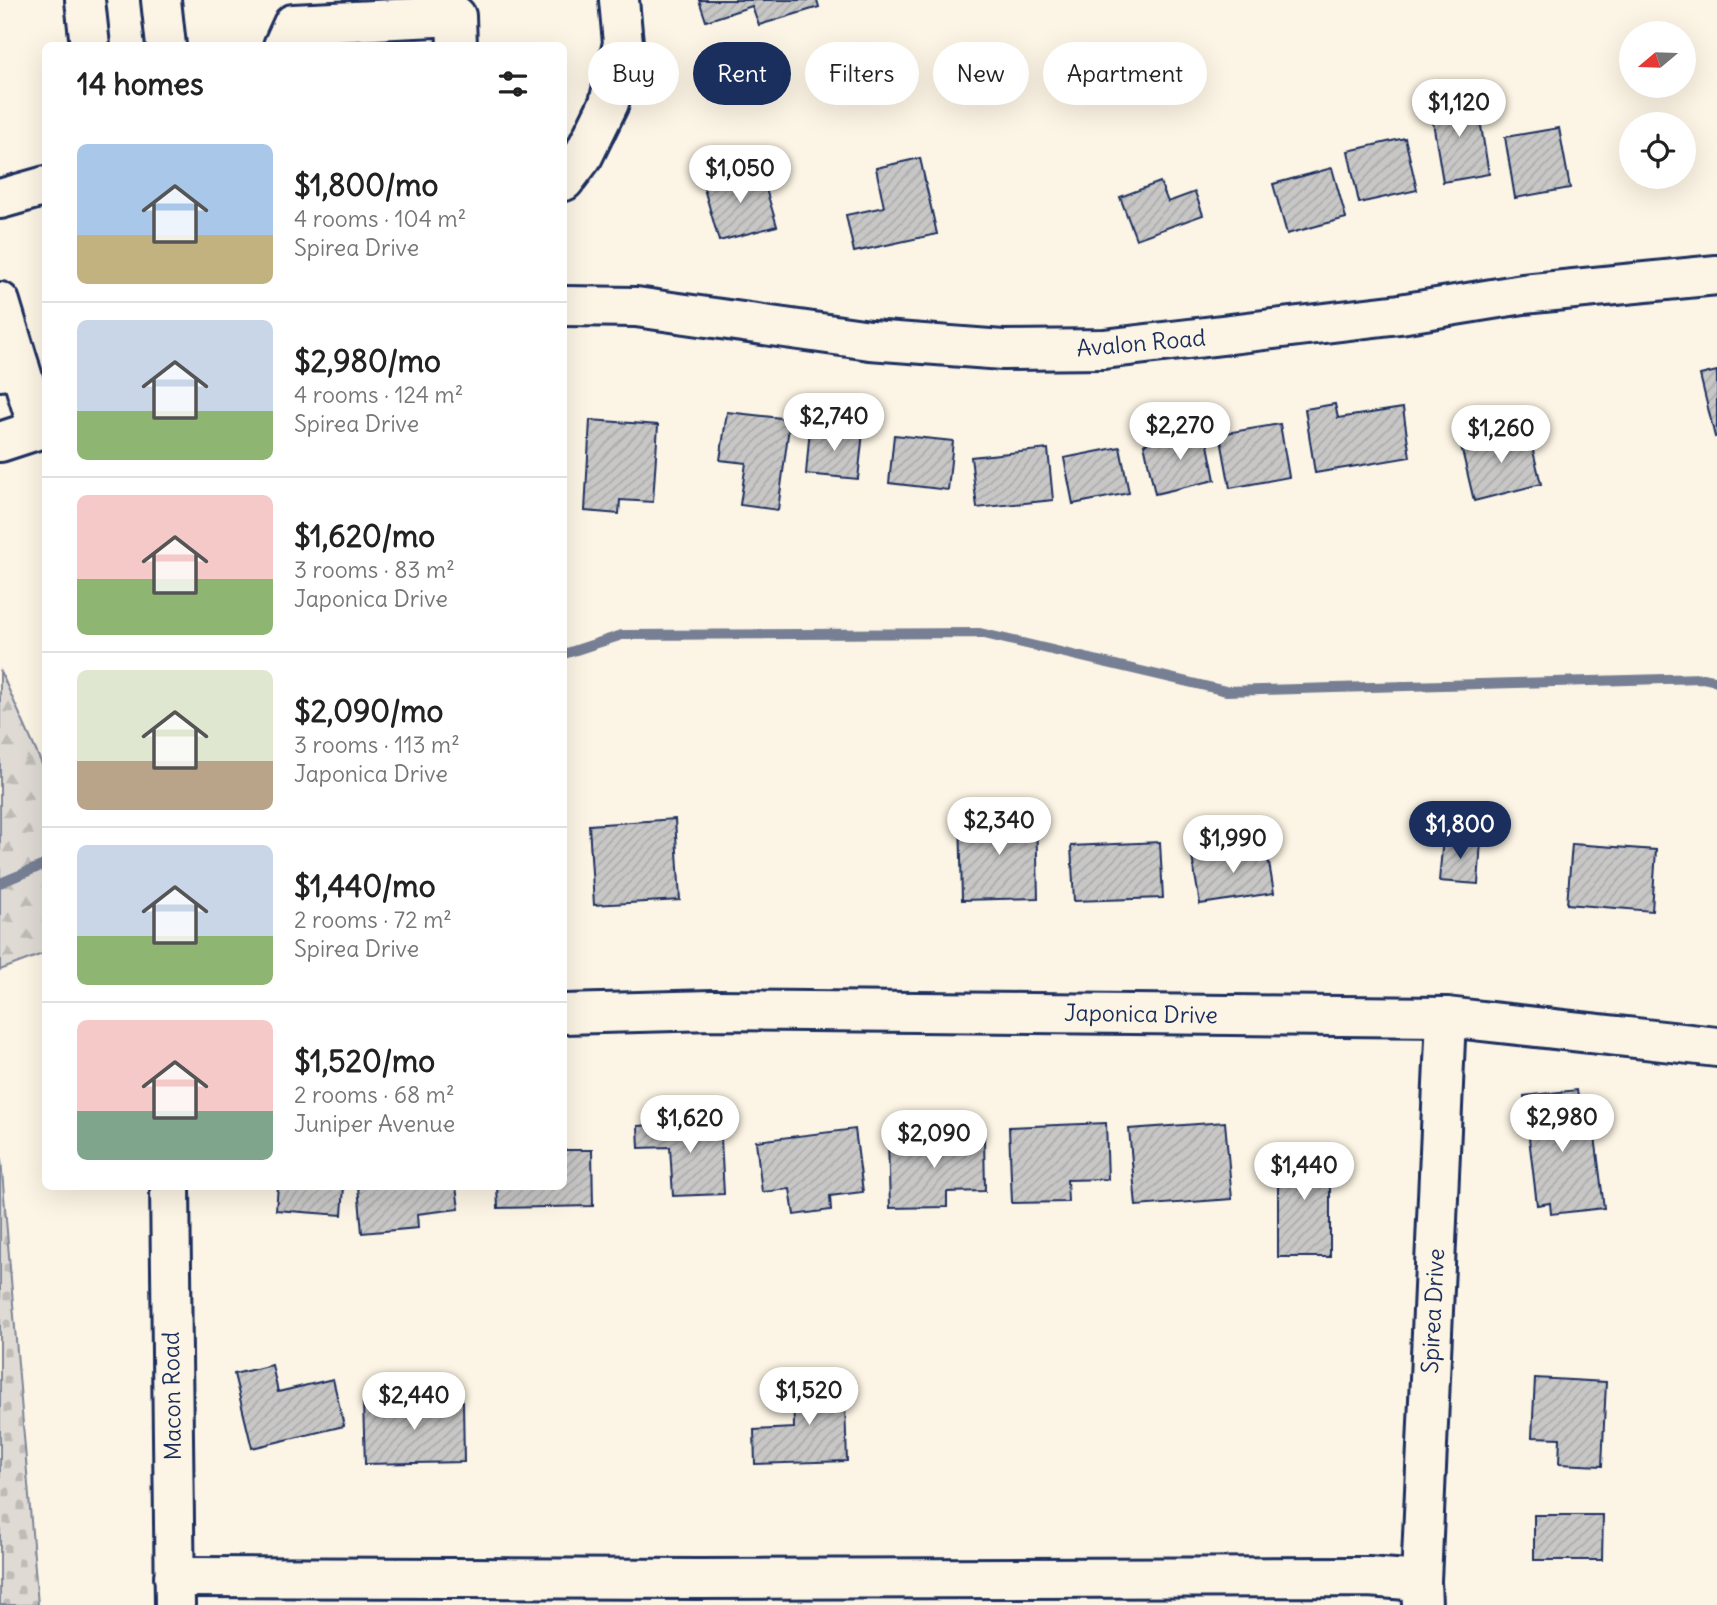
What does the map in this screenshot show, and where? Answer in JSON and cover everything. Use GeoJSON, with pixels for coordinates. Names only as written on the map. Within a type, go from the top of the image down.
{"type":"FeatureCollection","features":[{"type":"Feature","properties":{"kind":"street"},"geometry":{"type":"LineString","coordinates":[[85,0],[90,42]]}},
{"type":"Feature","properties":{"kind":"street"},"geometry":{"type":"LineString","coordinates":[[161,0],[166,42]]}},
{"type":"Feature","properties":{"kind":"street"},"geometry":{"type":"LineString","coordinates":[[567,177],[583,156],[609,103],[623,43],[619,0]]}},
{"type":"Feature","properties":{"kind":"street"},"geometry":{"type":"LineString","coordinates":[[285,42],[293,24],[456,16],[457,42]]}},
{"type":"Feature","properties":{"kind":"street"},"geometry":{"type":"LineString","coordinates":[[0,200],[42,187]]}},
{"type":"Feature","properties":{"kind":"street","name":"Avalon Road"},"geometry":{"type":"LineString","coordinates":[[567,306],[636,306],[870,340],[1003,350],[1091,349],[1400,314],[1523,294],[1717,275]]}},
{"type":"Feature","properties":{"kind":"street"},"geometry":{"type":"LineString","coordinates":[[0,302],[10,368],[42,428],[0,442]]}},
{"type":"Feature","properties":{"kind":"street","name":"Japonica Drive"},"geometry":{"type":"LineString","coordinates":[[567,1014],[727,1010],[1446,1017],[1717,1047]]}},
{"type":"Feature","properties":{"kind":"street","name":"Spirea Drive"},"geometry":{"type":"LineString","coordinates":[[1422,1593],[1446,1017]]}},
{"type":"Feature","properties":{"kind":"street","name":"Macon Road"},"geometry":{"type":"LineString","coordinates":[[170,1190],[174,1591]]}},
{"type":"Feature","properties":{"kind":"street"},"geometry":{"type":"LineString","coordinates":[[174,1591],[701,1592],[1368,1577],[1422,1593]]}},
{"type":"Feature","properties":{"kind":"green space"},"geometry":{"type":"Polygon","coordinates":[[[0,670],[42,764],[42,954],[0,970],[0,670]]]}},
{"type":"Feature","properties":{"kind":"green space"},"geometry":{"type":"Polygon","coordinates":[[[0,1147],[38,1605],[0,1605],[0,1147]]]}},
{"type":"Feature","properties":{"kind":"building"},"geometry":{"type":"Polygon","coordinates":[[[699,0],[817,0],[819,7],[759,25],[752,6],[706,21],[699,0]]]}},
{"type":"Feature","properties":{"kind":"building"},"geometry":{"type":"Polygon","coordinates":[[[375,35],[376,42],[332,42],[332,39],[375,35]]]}},
{"type":"Feature","properties":{"kind":"building"},"geometry":{"type":"Polygon","coordinates":[[[1476,96],[1489,174],[1443,182],[1430,104],[1476,96]]]}},
{"type":"Feature","properties":{"kind":"building"},"geometry":{"type":"Polygon","coordinates":[[[1559,128],[1570,188],[1515,198],[1505,137],[1559,128]]]}},
{"type":"Feature","properties":{"kind":"building"},"geometry":{"type":"Polygon","coordinates":[[[1405,138],[1417,190],[1359,203],[1348,151],[1405,138]]]}},
{"type":"Feature","properties":{"kind":"building"},"geometry":{"type":"Polygon","coordinates":[[[920,158],[937,234],[854,252],[846,215],[884,207],[876,168],[920,158]]]}},
{"type":"Feature","properties":{"kind":"building"},"geometry":{"type":"Polygon","coordinates":[[[1332,168],[1346,218],[1287,234],[1273,184],[1332,168]]]}},
{"type":"Feature","properties":{"kind":"building"},"geometry":{"type":"Polygon","coordinates":[[[760,169],[777,226],[719,241],[703,185],[760,169]]]}},
{"type":"Feature","properties":{"kind":"building"},"geometry":{"type":"Polygon","coordinates":[[[1160,182],[1168,202],[1195,192],[1203,215],[1136,239],[1120,197],[1160,182]]]}},
{"type":"Feature","properties":{"kind":"building"},"geometry":{"type":"Polygon","coordinates":[[[1717,371],[1717,436],[1715,437],[1700,375],[1717,371]]]}},
{"type":"Feature","properties":{"kind":"building"},"geometry":{"type":"Polygon","coordinates":[[[1335,404],[1338,418],[1403,408],[1410,457],[1315,473],[1305,409],[1335,404]]]}},
{"type":"Feature","properties":{"kind":"building"},"geometry":{"type":"Polygon","coordinates":[[[727,412],[790,419],[778,510],[740,505],[746,463],[720,460],[727,412]]]}},
{"type":"Feature","properties":{"kind":"building"},"geometry":{"type":"Polygon","coordinates":[[[590,420],[658,425],[653,502],[620,500],[619,514],[585,511],[590,420]]]}},
{"type":"Feature","properties":{"kind":"building"},"geometry":{"type":"Polygon","coordinates":[[[1280,424],[1289,477],[1230,488],[1220,434],[1280,424]]]}},
{"type":"Feature","properties":{"kind":"building"},"geometry":{"type":"Polygon","coordinates":[[[810,427],[863,432],[858,479],[806,474],[810,427]]]}},
{"type":"Feature","properties":{"kind":"building"},"geometry":{"type":"Polygon","coordinates":[[[1205,430],[1215,480],[1155,494],[1144,444],[1205,430]]]}},
{"type":"Feature","properties":{"kind":"building"},"geometry":{"type":"Polygon","coordinates":[[[1528,430],[1541,484],[1474,501],[1461,446],[1528,430]]]}},
{"type":"Feature","properties":{"kind":"building"},"geometry":{"type":"Polygon","coordinates":[[[894,435],[953,441],[948,490],[889,483],[894,435]]]}},
{"type":"Feature","properties":{"kind":"building"},"geometry":{"type":"Polygon","coordinates":[[[1120,447],[1129,493],[1073,504],[1064,458],[1120,447]]]}},
{"type":"Feature","properties":{"kind":"building"},"geometry":{"type":"Polygon","coordinates":[[[1048,449],[1053,500],[977,508],[971,457],[1048,449]]]}},
{"type":"Feature","properties":{"kind":"building"},"geometry":{"type":"Polygon","coordinates":[[[1036,814],[1038,898],[962,900],[960,815],[1036,814]]]}},
{"type":"Feature","properties":{"kind":"building"},"geometry":{"type":"Polygon","coordinates":[[[675,819],[680,900],[594,905],[589,825],[675,819]]]}},
{"type":"Feature","properties":{"kind":"building"},"geometry":{"type":"Polygon","coordinates":[[[1443,838],[1481,841],[1478,884],[1439,881],[1443,838]]]}},
{"type":"Feature","properties":{"kind":"building"},"geometry":{"type":"Polygon","coordinates":[[[1160,842],[1163,898],[1074,901],[1071,846],[1160,842]]]}},
{"type":"Feature","properties":{"kind":"building"},"geometry":{"type":"Polygon","coordinates":[[[1572,844],[1656,850],[1652,911],[1567,904],[1572,844]]]}},
{"type":"Feature","properties":{"kind":"building"},"geometry":{"type":"Polygon","coordinates":[[[1266,845],[1274,893],[1200,904],[1192,857],[1266,845]]]}},
{"type":"Feature","properties":{"kind":"building"},"geometry":{"type":"Polygon","coordinates":[[[1577,1090],[1583,1137],[1595,1136],[1604,1208],[1551,1214],[1550,1203],[1537,1205],[1524,1096],[1577,1090]]]}},
{"type":"Feature","properties":{"kind":"building"},"geometry":{"type":"Polygon","coordinates":[[[720,1121],[724,1194],[673,1196],[670,1147],[639,1148],[638,1126],[720,1121]]]}},
{"type":"Feature","properties":{"kind":"building"},"geometry":{"type":"Polygon","coordinates":[[[1225,1122],[1232,1199],[1136,1206],[1129,1129],[1225,1122]]]}},
{"type":"Feature","properties":{"kind":"building"},"geometry":{"type":"Polygon","coordinates":[[[1106,1123],[1108,1179],[1067,1180],[1068,1202],[1012,1203],[1009,1127],[1106,1123]]]}},
{"type":"Feature","properties":{"kind":"building"},"geometry":{"type":"Polygon","coordinates":[[[855,1129],[863,1192],[830,1196],[831,1210],[794,1215],[790,1189],[762,1192],[756,1141],[855,1129]]]}},
{"type":"Feature","properties":{"kind":"building"},"geometry":{"type":"Polygon","coordinates":[[[984,1137],[985,1191],[947,1192],[947,1207],[890,1208],[888,1139],[984,1137]]]}},
{"type":"Feature","properties":{"kind":"building"},"geometry":{"type":"Polygon","coordinates":[[[1278,1148],[1330,1148],[1330,1257],[1278,1257],[1278,1148]]]}},
{"type":"Feature","properties":{"kind":"building"},"geometry":{"type":"Polygon","coordinates":[[[567,1150],[592,1150],[593,1206],[498,1208],[497,1190],[567,1190],[567,1150]]]}},
{"type":"Feature","properties":{"kind":"building"},"geometry":{"type":"Polygon","coordinates":[[[278,1190],[344,1190],[342,1215],[276,1210],[278,1190]]]}},
{"type":"Feature","properties":{"kind":"building"},"geometry":{"type":"Polygon","coordinates":[[[358,1190],[457,1190],[459,1209],[417,1214],[418,1228],[362,1233],[358,1190]]]}},
{"type":"Feature","properties":{"kind":"building"},"geometry":{"type":"Polygon","coordinates":[[[272,1365],[278,1392],[333,1379],[344,1426],[252,1448],[234,1374],[272,1365]]]}},
{"type":"Feature","properties":{"kind":"building"},"geometry":{"type":"Polygon","coordinates":[[[1535,1378],[1606,1382],[1602,1466],[1559,1464],[1560,1438],[1532,1437],[1535,1378]]]}},
{"type":"Feature","properties":{"kind":"building"},"geometry":{"type":"Polygon","coordinates":[[[844,1379],[847,1461],[755,1464],[754,1430],[794,1428],[793,1381],[844,1379]]]}},
{"type":"Feature","properties":{"kind":"building"},"geometry":{"type":"Polygon","coordinates":[[[463,1401],[464,1462],[365,1464],[363,1403],[463,1401]]]}},
{"type":"Feature","properties":{"kind":"building"},"geometry":{"type":"Polygon","coordinates":[[[1534,1515],[1603,1515],[1602,1560],[1534,1560],[1534,1515]]]}},
{"type":"Feature","properties":{"kind":"waterway"},"geometry":{"type":"LineString","coordinates":[[567,653],[622,635],[980,633],[1226,691],[1703,678],[1717,681]]}},
{"type":"Feature","properties":{"kind":"waterway"},"geometry":{"type":"LineString","coordinates":[[0,883],[42,866]]}}]}
